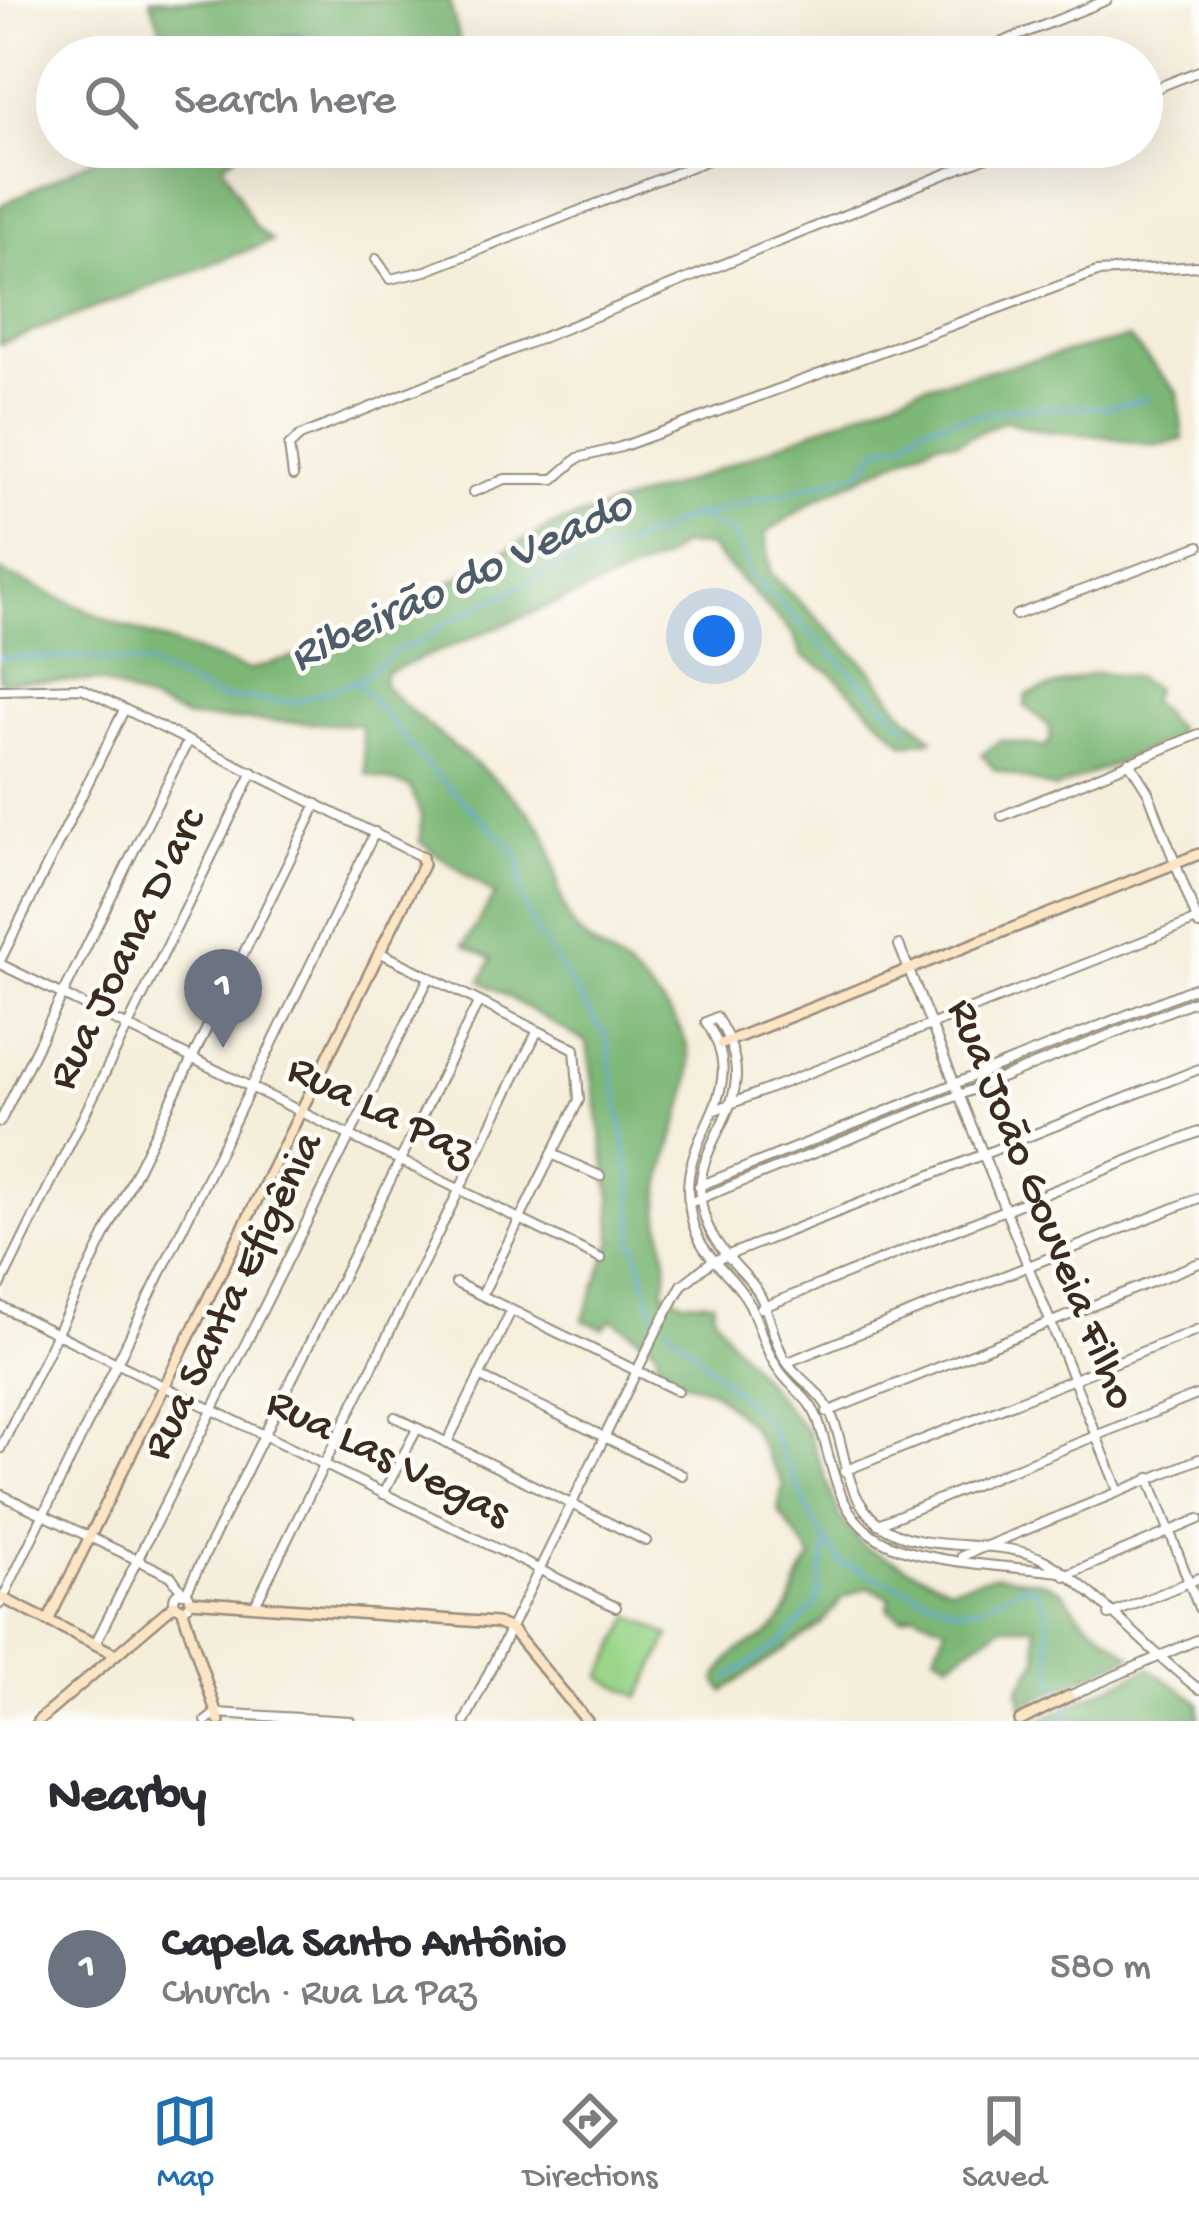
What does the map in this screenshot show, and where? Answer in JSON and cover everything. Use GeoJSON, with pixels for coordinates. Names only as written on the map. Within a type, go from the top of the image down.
{"type":"FeatureCollection","features":[{"type":"Feature","properties":{"kind":"street"},"geometry":{"type":"LineString","coordinates":[[1017,36],[1107,0]]}},
{"type":"Feature","properties":{"kind":"street"},"geometry":{"type":"LineString","coordinates":[[1163,86],[1199,71]]}},
{"type":"Feature","properties":{"kind":"street"},"geometry":{"type":"LineString","coordinates":[[376,259],[385,278],[426,271],[688,168]]}},
{"type":"Feature","properties":{"kind":"street"},"geometry":{"type":"LineString","coordinates":[[293,476],[289,446],[300,436],[960,168]]}},
{"type":"Feature","properties":{"kind":"street"},"geometry":{"type":"LineString","coordinates":[[473,492],[505,479],[554,479],[578,458],[621,448],[1088,275],[1199,266]]}},
{"type":"Feature","properties":{"kind":"street"},"geometry":{"type":"LineString","coordinates":[[1016,615],[1199,546]]}},
{"type":"Feature","properties":{"kind":"street"},"geometry":{"type":"LineString","coordinates":[[0,690],[82,688],[422,856],[422,866],[48,1621]]}},
{"type":"Feature","properties":{"kind":"street"},"geometry":{"type":"LineString","coordinates":[[0,963],[124,710]]}},
{"type":"Feature","properties":{"kind":"street"},"geometry":{"type":"LineString","coordinates":[[1002,816],[1199,734]]}},
{"type":"Feature","properties":{"kind":"street"},"geometry":{"type":"LineString","coordinates":[[0,1122],[188,740]]}},
{"type":"Feature","properties":{"kind":"street"},"geometry":{"type":"LineString","coordinates":[[714,1110],[1198,921],[1163,830],[1130,762]]}},
{"type":"Feature","properties":{"kind":"street","name":"Rua Joana D'arc"},"geometry":{"type":"LineString","coordinates":[[0,1286],[253,772]]}},
{"type":"Feature","properties":{"kind":"street"},"geometry":{"type":"LineString","coordinates":[[0,1449],[317,803]]}},
{"type":"Feature","properties":{"kind":"street"},"geometry":{"type":"LineString","coordinates":[[115,1654],[1,1600],[375,832]]}},
{"type":"Feature","properties":{"kind":"street"},"geometry":{"type":"LineString","coordinates":[[726,1042],[1199,854]]}},
{"type":"Feature","properties":{"kind":"street","name":"Rua João Gouveia Filho"},"geometry":{"type":"LineString","coordinates":[[899,945],[1118,1490]]}},
{"type":"Feature","properties":{"kind":"street"},"geometry":{"type":"LineString","coordinates":[[379,952],[574,1048],[579,1100],[482,1295]]}},
{"type":"Feature","properties":{"kind":"street","name":"Rua La Paz"},"geometry":{"type":"LineString","coordinates":[[0,963],[601,1259]]}},
{"type":"Feature","properties":{"kind":"street","name":"Rua Santa Efigênia"},"geometry":{"type":"LineString","coordinates":[[95,1644],[215,1413],[429,978]]}},
{"type":"Feature","properties":{"kind":"street"},"geometry":{"type":"LineString","coordinates":[[688,1203],[1199,986]]}},
{"type":"Feature","properties":{"kind":"street"},"geometry":{"type":"LineString","coordinates":[[688,1190],[1199,999]]}},
{"type":"Feature","properties":{"kind":"street"},"geometry":{"type":"LineString","coordinates":[[38,1721],[182,1599],[478,1003]]}},
{"type":"Feature","properties":{"kind":"street"},"geometry":{"type":"LineString","coordinates":[[706,1022],[716,1017],[738,1083],[712,1142],[700,1198],[724,1258],[754,1286],[787,1363],[829,1411],[860,1503],[879,1523],[902,1534],[1044,1560],[1199,1689]]}},
{"type":"Feature","properties":{"kind":"street"},"geometry":{"type":"LineString","coordinates":[[255,1605],[537,1032]]}},
{"type":"Feature","properties":{"kind":"street"},"geometry":{"type":"LineString","coordinates":[[726,1042],[726,1077],[694,1152],[688,1203],[711,1262],[752,1311],[776,1367],[817,1417],[833,1476],[848,1510],[867,1531],[898,1548],[1062,1574],[1199,1519]]}},
{"type":"Feature","properties":{"kind":"street"},"geometry":{"type":"LineString","coordinates":[[465,1721],[682,1285],[711,1262],[1199,1069]]}},
{"type":"Feature","properties":{"kind":"street"},"geometry":{"type":"LineString","coordinates":[[752,1311],[1199,1132]]}},
{"type":"Feature","properties":{"kind":"street"},"geometry":{"type":"LineString","coordinates":[[552,1154],[600,1176]]}},
{"type":"Feature","properties":{"kind":"street"},"geometry":{"type":"LineString","coordinates":[[776,1367],[1199,1198]]}},
{"type":"Feature","properties":{"kind":"street"},"geometry":{"type":"LineString","coordinates":[[817,1417],[1199,1263]]}},
{"type":"Feature","properties":{"kind":"street"},"geometry":{"type":"LineString","coordinates":[[456,1282],[678,1391]]}},
{"type":"Feature","properties":{"kind":"street","name":"Rua Las Vegas"},"geometry":{"type":"LineString","coordinates":[[0,1306],[616,1607]]}},
{"type":"Feature","properties":{"kind":"street"},"geometry":{"type":"LineString","coordinates":[[447,1443],[511,1310]]}},
{"type":"Feature","properties":{"kind":"street"},"geometry":{"type":"LineString","coordinates":[[833,1476],[1199,1329]]}},
{"type":"Feature","properties":{"kind":"street"},"geometry":{"type":"LineString","coordinates":[[479,1376],[682,1475]]}},
{"type":"Feature","properties":{"kind":"street"},"geometry":{"type":"LineString","coordinates":[[867,1531],[1199,1394]]}},
{"type":"Feature","properties":{"kind":"street"},"geometry":{"type":"LineString","coordinates":[[395,1417],[646,1541]]}},
{"type":"Feature","properties":{"kind":"street"},"geometry":{"type":"LineString","coordinates":[[383,1495],[417,1429]]}},
{"type":"Feature","properties":{"kind":"street"},"geometry":{"type":"LineString","coordinates":[[958,1558],[1199,1459]]}},
{"type":"Feature","properties":{"kind":"street"},"geometry":{"type":"LineString","coordinates":[[1149,1478],[1199,1608]]}},
{"type":"Feature","properties":{"kind":"street"},"geometry":{"type":"LineString","coordinates":[[0,1494],[165,1573],[182,1599],[214,1718],[350,1721]]}},
{"type":"Feature","properties":{"kind":"street"},"geometry":{"type":"LineString","coordinates":[[1109,1615],[1199,1578]]}},
{"type":"Feature","properties":{"kind":"street"},"geometry":{"type":"LineString","coordinates":[[182,1599],[484,1621],[511,1629],[587,1721]]}},
{"type":"Feature","properties":{"kind":"street"},"geometry":{"type":"LineString","coordinates":[[1020,1721],[1199,1639]]}},
{"type":"Feature","properties":{"kind":"green space"},"geometry":{"type":"Polygon","coordinates":[[[150,0],[449,0],[458,36],[164,36],[150,0]]]}},
{"type":"Feature","properties":{"kind":"green space"},"geometry":{"type":"Polygon","coordinates":[[[76,168],[225,168],[254,226],[272,241],[0,344],[0,206],[76,168]]]}},
{"type":"Feature","properties":{"kind":"green space"},"geometry":{"type":"Polygon","coordinates":[[[1129,338],[1178,393],[1183,439],[1141,444],[1042,430],[1007,420],[958,442],[938,441],[904,457],[815,500],[765,534],[771,574],[871,670],[902,711],[933,739],[905,744],[830,672],[802,656],[793,634],[708,546],[680,545],[662,560],[385,673],[383,684],[401,702],[534,818],[549,844],[562,900],[574,927],[631,972],[662,1003],[680,1030],[689,1054],[690,1077],[660,1193],[666,1266],[663,1291],[683,1301],[713,1302],[714,1314],[728,1337],[809,1434],[840,1517],[864,1547],[949,1587],[997,1575],[1045,1582],[1062,1591],[1080,1615],[1132,1656],[1022,1705],[1019,1689],[1038,1659],[1035,1626],[1002,1626],[950,1661],[935,1653],[946,1627],[914,1613],[901,1618],[888,1609],[890,1598],[869,1587],[843,1597],[820,1625],[723,1691],[716,1681],[724,1667],[739,1650],[778,1624],[812,1558],[778,1510],[783,1484],[750,1426],[713,1391],[677,1379],[658,1362],[656,1348],[612,1319],[603,1328],[583,1320],[612,1240],[611,1198],[587,1043],[481,981],[492,959],[464,945],[495,895],[420,842],[421,816],[410,787],[366,774],[361,725],[187,718],[98,681],[0,681],[0,571],[118,624],[248,670],[333,647],[551,526],[694,479],[922,386],[1129,338]]]}},
{"type":"Feature","properties":{"kind":"green space"},"geometry":{"type":"Polygon","coordinates":[[[1094,673],[1134,677],[1155,689],[1150,700],[1177,729],[1173,739],[1055,789],[994,769],[982,755],[1000,740],[1045,747],[1051,738],[1049,726],[1025,706],[1027,695],[1094,673]]]}},
{"type":"Feature","properties":{"kind":"green space"},"geometry":{"type":"Polygon","coordinates":[[[631,1616],[670,1636],[640,1697],[601,1677],[631,1616]]]}},
{"type":"Feature","properties":{"kind":"green space"},"geometry":{"type":"Polygon","coordinates":[[[1149,1668],[1199,1702],[1199,1721],[1037,1721],[1149,1668]]]}},
{"type":"Feature","properties":{"kind":"waterway","name":"Ribeirão do Veado"},"geometry":{"type":"LineString","coordinates":[[0,658],[81,657],[148,665],[219,698],[296,702],[357,681],[398,650],[429,638],[440,626],[560,566],[654,535],[676,522],[851,475],[863,469],[880,447],[902,443],[924,425],[1015,408],[1111,407],[1149,398]]}},
{"type":"Feature","properties":{"kind":"waterway"},"geometry":{"type":"LineString","coordinates":[[700,517],[734,534],[751,575],[908,728]]}},
{"type":"Feature","properties":{"kind":"waterway"},"geometry":{"type":"LineString","coordinates":[[357,681],[425,764],[520,856],[521,895],[535,930],[607,1038],[631,1180],[634,1239],[651,1304],[660,1317]]}},
{"type":"Feature","properties":{"kind":"waterway"},"geometry":{"type":"LineString","coordinates":[[666,1324],[767,1422],[818,1529],[841,1563],[959,1609],[980,1607],[1023,1585],[1036,1589],[1047,1609],[1052,1671],[1071,1721]]}},
{"type":"Feature","properties":{"kind":"waterway"},"geometry":{"type":"LineString","coordinates":[[728,1678],[782,1642],[817,1603],[826,1545]]}},
{"type":"Feature","properties":{"kind":"place","name":"Capela Santo Antônio"},"geometry":{"type":"Point","coordinates":[223,1048]}}]}
